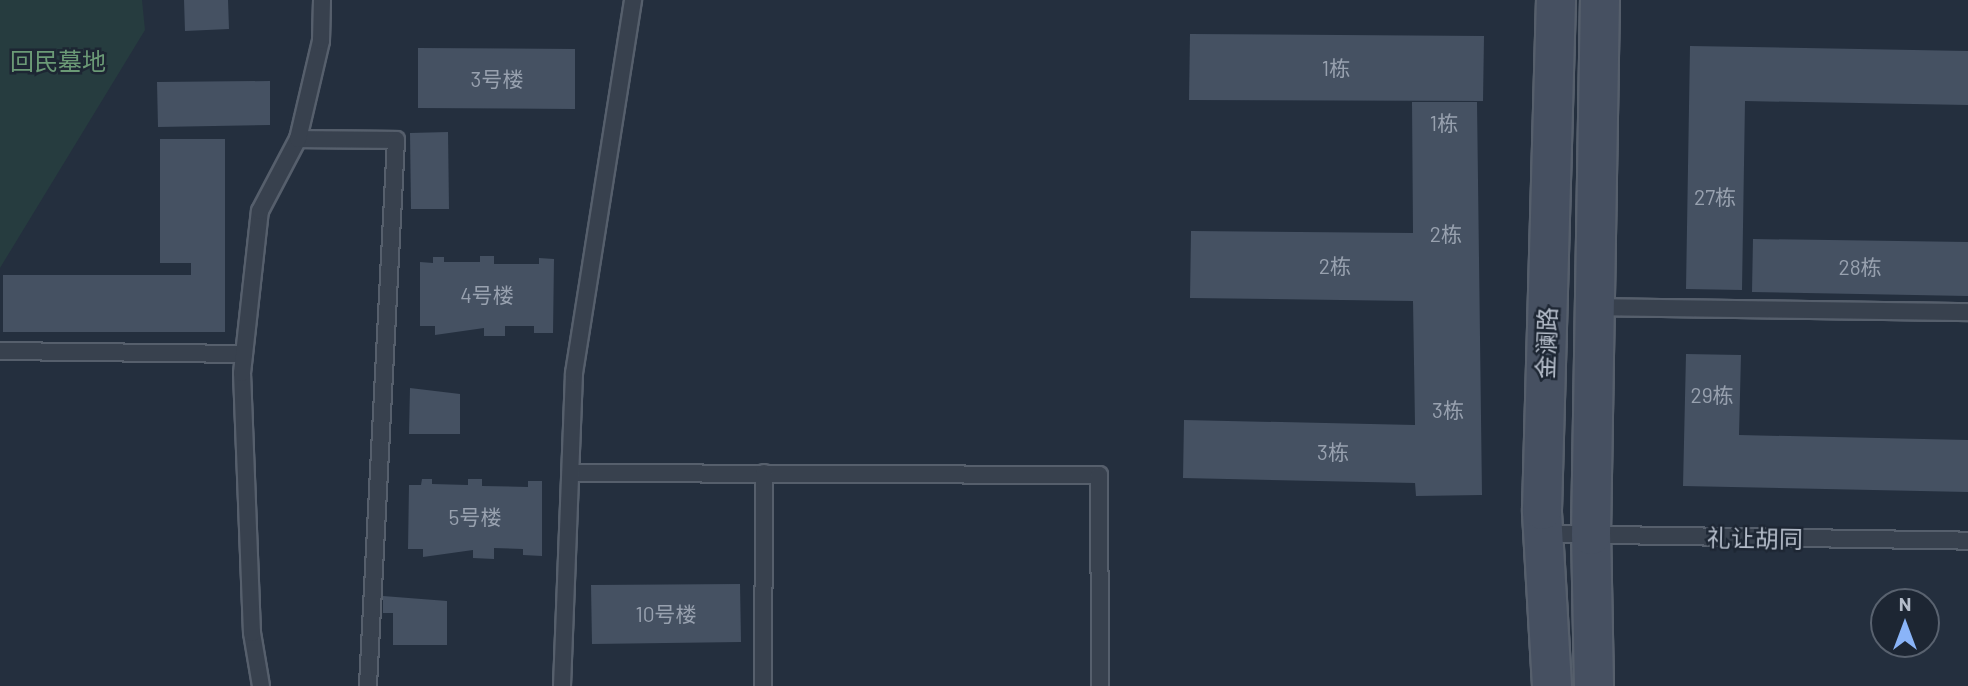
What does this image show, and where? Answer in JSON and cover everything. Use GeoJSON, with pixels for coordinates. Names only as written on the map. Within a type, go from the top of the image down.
{"type":"FeatureCollection","features":[{"type":"Feature","properties":{"kind":"street","name":"金澜路"},"geometry":{"type":"LineString","coordinates":[[1552,686],[1542,534],[1556,0]]}},
{"type":"Feature","properties":{"kind":"street","name":"金澜路"},"geometry":{"type":"LineString","coordinates":[[1594,686],[1591,535],[1600,0]]}},
{"type":"Feature","properties":{"kind":"lane"},"geometry":{"type":"LineString","coordinates":[[261,686],[252,633],[244,354],[260,211],[298,139],[321,41],[322,0]]}},
{"type":"Feature","properties":{"kind":"lane"},"geometry":{"type":"LineString","coordinates":[[562,686],[574,373],[633,0]]}},
{"type":"Feature","properties":{"kind":"lane"},"geometry":{"type":"LineString","coordinates":[[298,139],[396,139],[368,686]]}},
{"type":"Feature","properties":{"kind":"lane"},"geometry":{"type":"LineString","coordinates":[[1595,307],[1968,312]]}},
{"type":"Feature","properties":{"kind":"lane"},"geometry":{"type":"LineString","coordinates":[[0,351],[244,354]]}},
{"type":"Feature","properties":{"kind":"lane"},"geometry":{"type":"LineString","coordinates":[[571,473],[1099,475],[1100,686]]}},
{"type":"Feature","properties":{"kind":"lane"},"geometry":{"type":"LineString","coordinates":[[763,686],[764,473]]}},
{"type":"Feature","properties":{"kind":"lane","name":"礼让胡同"},"geometry":{"type":"LineString","coordinates":[[1542,534],[1968,541]]}},
{"type":"Feature","properties":{"kind":"green space","name":"回民墓地"},"geometry":{"type":"Polygon","coordinates":[[[0,0],[142,0],[145,30],[0,268],[0,0]]]}},
{"type":"Feature","properties":{"kind":"building"},"geometry":{"type":"Polygon","coordinates":[[[184,0],[228,0],[229,29],[185,31],[184,0]]]}},
{"type":"Feature","properties":{"kind":"building"},"geometry":{"type":"Polygon","coordinates":[[[1190,34],[1484,36],[1483,101],[1189,100],[1190,34]]]}},
{"type":"Feature","properties":{"kind":"building"},"geometry":{"type":"Polygon","coordinates":[[[1690,46],[1968,51],[1968,105],[1745,101],[1742,290],[1686,289],[1690,46]]]}},
{"type":"Feature","properties":{"kind":"building"},"geometry":{"type":"Polygon","coordinates":[[[418,48],[575,49],[575,109],[418,108],[418,48]]]}},
{"type":"Feature","properties":{"kind":"building"},"geometry":{"type":"Polygon","coordinates":[[[270,81],[270,125],[158,127],[157,82],[270,81]]]}},
{"type":"Feature","properties":{"kind":"building"},"geometry":{"type":"Polygon","coordinates":[[[1412,102],[1477,102],[1482,495],[1416,496],[1415,483],[1183,478],[1184,420],[1415,425],[1413,301],[1190,298],[1191,231],[1413,233],[1412,102]]]}},
{"type":"Feature","properties":{"kind":"building"},"geometry":{"type":"Polygon","coordinates":[[[448,132],[449,209],[411,209],[410,133],[448,132]]]}},
{"type":"Feature","properties":{"kind":"building"},"geometry":{"type":"Polygon","coordinates":[[[160,139],[225,139],[225,332],[3,332],[3,275],[191,275],[191,263],[160,263],[160,139]]]}},
{"type":"Feature","properties":{"kind":"building"},"geometry":{"type":"Polygon","coordinates":[[[1753,239],[1968,242],[1968,296],[1752,292],[1753,239]]]}},
{"type":"Feature","properties":{"kind":"building"},"geometry":{"type":"Polygon","coordinates":[[[480,256],[494,256],[494,264],[539,264],[539,258],[554,259],[553,333],[534,333],[534,326],[505,326],[505,336],[484,336],[484,328],[435,335],[435,326],[420,326],[420,262],[433,263],[433,257],[444,257],[444,262],[480,262],[480,256]]]}},
{"type":"Feature","properties":{"kind":"building"},"geometry":{"type":"Polygon","coordinates":[[[1686,354],[1741,355],[1739,435],[1968,440],[1968,492],[1683,486],[1686,354]]]}},
{"type":"Feature","properties":{"kind":"building"},"geometry":{"type":"Polygon","coordinates":[[[410,388],[460,394],[460,434],[409,434],[410,388]]]}},
{"type":"Feature","properties":{"kind":"building"},"geometry":{"type":"Polygon","coordinates":[[[422,479],[432,479],[432,484],[468,485],[468,479],[482,479],[482,486],[528,487],[528,481],[542,481],[542,556],[523,555],[523,549],[494,548],[494,559],[473,558],[473,550],[423,557],[423,549],[408,549],[409,485],[421,485],[422,479]]]}},
{"type":"Feature","properties":{"kind":"building"},"geometry":{"type":"Polygon","coordinates":[[[740,584],[741,642],[592,644],[591,585],[740,584]]]}},
{"type":"Feature","properties":{"kind":"building"},"geometry":{"type":"Polygon","coordinates":[[[383,596],[447,601],[447,645],[393,645],[393,613],[383,613],[383,596]]]}}]}
